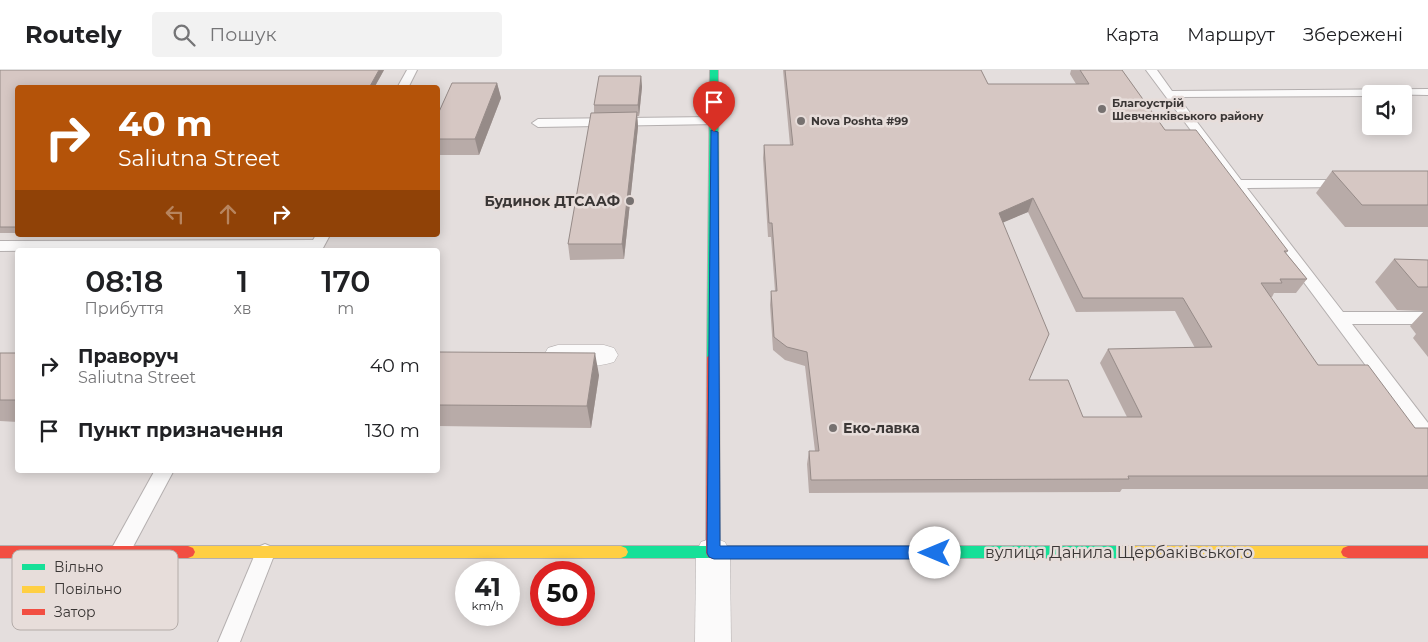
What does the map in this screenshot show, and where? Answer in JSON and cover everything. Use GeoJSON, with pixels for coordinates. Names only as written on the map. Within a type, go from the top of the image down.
{"type":"FeatureCollection","features":[{"type":"Feature","properties":{"kind":"main road"},"geometry":{"type":"LineString","coordinates":[[714,70],[714,553]]}},
{"type":"Feature","properties":{"kind":"main road","name":"вулиця Данила Щербаківського"},"geometry":{"type":"LineString","coordinates":[[178,552],[1428,552]]}},
{"type":"Feature","properties":{"kind":"street"},"geometry":{"type":"LineString","coordinates":[[535,355],[604,355]]}},
{"type":"Feature","properties":{"kind":"street"},"geometry":{"type":"LineString","coordinates":[[714,553],[714,642]]}},
{"type":"Feature","properties":{"kind":"lane"},"geometry":{"type":"LineString","coordinates":[[404,85],[412,70]]}},
{"type":"Feature","properties":{"kind":"lane"},"geometry":{"type":"LineString","coordinates":[[1151,70],[1428,436]]}},
{"type":"Feature","properties":{"kind":"lane"},"geometry":{"type":"LineString","coordinates":[[1169,94],[1428,92]]}},
{"type":"Feature","properties":{"kind":"lane"},"geometry":{"type":"LineString","coordinates":[[538,123],[714,122]]}},
{"type":"Feature","properties":{"kind":"lane"},"geometry":{"type":"LineString","coordinates":[[1238,184],[1352,183]]}},
{"type":"Feature","properties":{"kind":"lane"},"geometry":{"type":"LineString","coordinates":[[0,246],[318,246],[322,237]]}},
{"type":"Feature","properties":{"kind":"lane"},"geometry":{"type":"LineString","coordinates":[[1339,318],[1428,318]]}},
{"type":"Feature","properties":{"kind":"lane"},"geometry":{"type":"LineString","coordinates":[[121,550],[163,473]]}},
{"type":"Feature","properties":{"kind":"lane"},"geometry":{"type":"LineString","coordinates":[[229,642],[265,553]]}},
{"type":"Feature","properties":{"kind":"building"},"geometry":{"type":"Polygon","coordinates":[[[0,70],[379,70],[371,85],[15,85],[15,227],[0,227],[0,70]]]}},
{"type":"Feature","properties":{"kind":"building"},"geometry":{"type":"Polygon","coordinates":[[[785,70],[981,70],[988,84],[1089,84],[1080,70],[1122,70],[1165,130],[1196,130],[1288,251],[1284,251],[1307,279],[1280,279],[1282,283],[1261,283],[1318,365],[1368,365],[1415,428],[1428,428],[1428,476],[1128,476],[1129,479],[811,480],[809,451],[819,451],[807,352],[787,347],[774,337],[771,291],[777,291],[772,223],[769,223],[764,145],[793,145],[785,70]],[[1033,198],[999,213],[1049,334],[1029,380],[1068,380],[1083,417],[1142,417],[1108,349],[1212,347],[1183,298],[1083,298],[1033,198]]]}},
{"type":"Feature","properties":{"kind":"building"},"geometry":{"type":"Polygon","coordinates":[[[599,76],[641,76],[638,105],[594,105],[599,76]]]}},
{"type":"Feature","properties":{"kind":"building"},"geometry":{"type":"Polygon","coordinates":[[[452,83],[497,83],[475,139],[440,139],[440,110],[452,83]]]}},
{"type":"Feature","properties":{"kind":"building"},"geometry":{"type":"Polygon","coordinates":[[[637,112],[622,244],[568,244],[591,113],[637,112]]]}},
{"type":"Feature","properties":{"kind":"building"},"geometry":{"type":"Polygon","coordinates":[[[1332,171],[1428,171],[1428,205],[1362,205],[1332,171]]]}},
{"type":"Feature","properties":{"kind":"building"},"geometry":{"type":"Polygon","coordinates":[[[1394,259],[1428,260],[1428,287],[1418,287],[1394,259]]]}},
{"type":"Feature","properties":{"kind":"building"},"geometry":{"type":"Polygon","coordinates":[[[440,352],[595,353],[587,406],[440,405],[440,352]]]}},
{"type":"Feature","properties":{"kind":"building"},"geometry":{"type":"Polygon","coordinates":[[[0,353],[15,353],[15,400],[0,400],[0,353]]]}},
{"type":"Feature","properties":{"kind":"traffic: fast"},"geometry":{"type":"LineString","coordinates":[[713,357],[714,70]]}},
{"type":"Feature","properties":{"kind":"traffic: fast"},"geometry":{"type":"LineString","coordinates":[[621,552],[1123,552]]}},
{"type":"Feature","properties":{"kind":"traffic: slow"},"geometry":{"type":"LineString","coordinates":[[188,552],[621,552]]}},
{"type":"Feature","properties":{"kind":"traffic: slow"},"geometry":{"type":"LineString","coordinates":[[1123,552],[1348,552]]}},
{"type":"Feature","properties":{"kind":"traffic: jam"},"geometry":{"type":"LineString","coordinates":[[713,357],[713,553]]}},
{"type":"Feature","properties":{"kind":"traffic: jam"},"geometry":{"type":"LineString","coordinates":[[0,552],[12,552]]}},
{"type":"Feature","properties":{"kind":"traffic: jam"},"geometry":{"type":"LineString","coordinates":[[178,552],[188,552]]}},
{"type":"Feature","properties":{"kind":"traffic: jam"},"geometry":{"type":"LineString","coordinates":[[1348,552],[1428,552]]}},
{"type":"Feature","properties":{"kind":"place","name":"Благоустрій Шевченківського району"},"geometry":{"type":"Point","coordinates":[1102,109]}},
{"type":"Feature","properties":{"kind":"place","name":"Nova Poshta #99"},"geometry":{"type":"Point","coordinates":[801,121]}},
{"type":"Feature","properties":{"kind":"place","name":"Будинок ДТСААФ"},"geometry":{"type":"Point","coordinates":[630,201]}},
{"type":"Feature","properties":{"kind":"place","name":"Еко-лавка"},"geometry":{"type":"Point","coordinates":[833,428]}},
{"type":"Feature","properties":{"kind":"route"},"geometry":{"type":"LineString","coordinates":[[714,132],[714,553],[935,553]]}}]}
